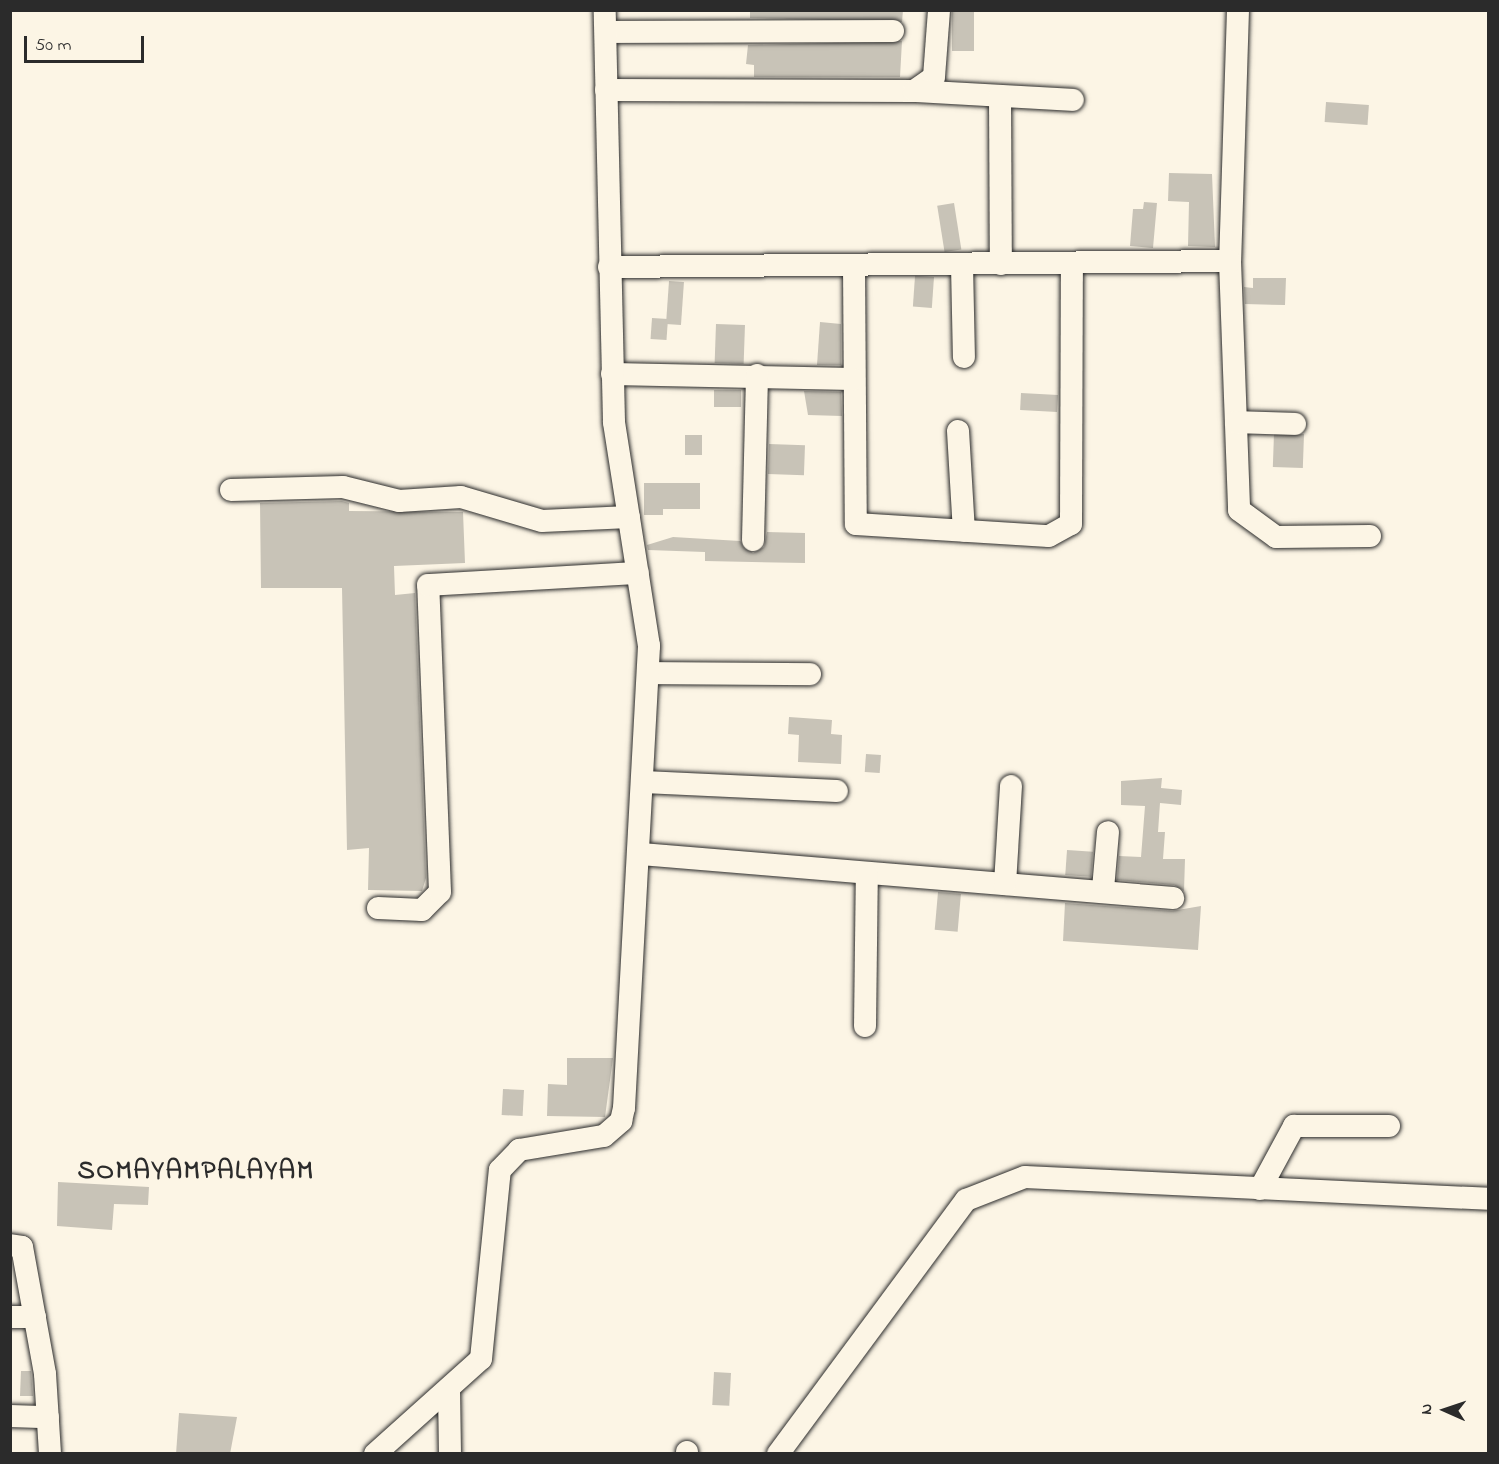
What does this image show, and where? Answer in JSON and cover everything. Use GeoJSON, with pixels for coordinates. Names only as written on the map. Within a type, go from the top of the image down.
{"type":"FeatureCollection","features":[{"type":"Feature","properties":{"kind":"street"},"geometry":{"type":"LineString","coordinates":[[914,91],[934,77],[939,10]]}},
{"type":"Feature","properties":{"kind":"street"},"geometry":{"type":"LineString","coordinates":[[1238,10],[1230,261],[1239,510],[1276,537],[1370,536]]}},
{"type":"Feature","properties":{"kind":"street"},"geometry":{"type":"LineString","coordinates":[[375,1454],[448,1390],[483,1355],[500,1170],[519,1150],[604,1136],[621,1121],[641,854],[648,635],[629,517],[612,374],[605,21],[893,32]]}},
{"type":"Feature","properties":{"kind":"street"},"geometry":{"type":"LineString","coordinates":[[606,90],[914,91],[1073,100]]}},
{"type":"Feature","properties":{"kind":"street"},"geometry":{"type":"LineString","coordinates":[[1000,96],[1001,264]]}},
{"type":"Feature","properties":{"kind":"street"},"geometry":{"type":"LineString","coordinates":[[609,267],[1230,261]]}},
{"type":"Feature","properties":{"kind":"street"},"geometry":{"type":"LineString","coordinates":[[854,265],[853,379],[856,524],[1049,536],[1071,524],[1072,263]]}},
{"type":"Feature","properties":{"kind":"street"},"geometry":{"type":"LineString","coordinates":[[962,265],[964,357]]}},
{"type":"Feature","properties":{"kind":"street"},"geometry":{"type":"LineString","coordinates":[[612,374],[757,375],[853,379]]}},
{"type":"Feature","properties":{"kind":"street"},"geometry":{"type":"LineString","coordinates":[[753,540],[757,375]]}},
{"type":"Feature","properties":{"kind":"street"},"geometry":{"type":"LineString","coordinates":[[1236,422],[1295,424]]}},
{"type":"Feature","properties":{"kind":"street"},"geometry":{"type":"LineString","coordinates":[[958,431],[964,531]]}},
{"type":"Feature","properties":{"kind":"street"},"geometry":{"type":"LineString","coordinates":[[231,490],[343,487],[399,501],[461,498],[542,521],[629,517]]}},
{"type":"Feature","properties":{"kind":"street"},"geometry":{"type":"LineString","coordinates":[[378,908],[422,910],[440,892],[428,585],[638,573]]}},
{"type":"Feature","properties":{"kind":"street"},"geometry":{"type":"LineString","coordinates":[[648,673],[810,674]]}},
{"type":"Feature","properties":{"kind":"street"},"geometry":{"type":"LineString","coordinates":[[644,782],[837,791]]}},
{"type":"Feature","properties":{"kind":"street"},"geometry":{"type":"LineString","coordinates":[[1005,884],[1011,786]]}},
{"type":"Feature","properties":{"kind":"street"},"geometry":{"type":"LineString","coordinates":[[1103,890],[1108,832]]}},
{"type":"Feature","properties":{"kind":"street"},"geometry":{"type":"LineString","coordinates":[[641,854],[1103,890],[1173,898]]}},
{"type":"Feature","properties":{"kind":"street"},"geometry":{"type":"LineString","coordinates":[[865,1026],[867,873]]}},
{"type":"Feature","properties":{"kind":"street"},"geometry":{"type":"LineString","coordinates":[[1260,1189],[1294,1126],[1389,1126]]}},
{"type":"Feature","properties":{"kind":"street"},"geometry":{"type":"LineString","coordinates":[[778,1454],[966,1200],[1025,1177],[1488,1199]]}},
{"type":"Feature","properties":{"kind":"street"},"geometry":{"type":"LineString","coordinates":[[10,1245],[22,1247],[35,1317],[48,1417],[50,1454]]}},
{"type":"Feature","properties":{"kind":"street"},"geometry":{"type":"LineString","coordinates":[[10,1317],[35,1317]]}},
{"type":"Feature","properties":{"kind":"street"},"geometry":{"type":"LineString","coordinates":[[448,1390],[450,1454]]}},
{"type":"Feature","properties":{"kind":"street"},"geometry":{"type":"LineString","coordinates":[[10,1416],[48,1417]]}},
{"type":"Feature","properties":{"kind":"building"},"geometry":{"type":"Polygon","coordinates":[[[750,10],[903,10],[902,22],[750,18],[750,10]]]}},
{"type":"Feature","properties":{"kind":"building"},"geometry":{"type":"Polygon","coordinates":[[[952,10],[974,10],[974,51],[952,51],[952,10]]]}},
{"type":"Feature","properties":{"kind":"building"},"geometry":{"type":"Polygon","coordinates":[[[902,41],[900,77],[754,77],[754,65],[746,64],[748,45],[902,41]]]}},
{"type":"Feature","properties":{"kind":"building"},"geometry":{"type":"Polygon","coordinates":[[[1326,102],[1369,105],[1368,125],[1325,122],[1326,102]]]}},
{"type":"Feature","properties":{"kind":"building"},"geometry":{"type":"Polygon","coordinates":[[[1169,173],[1212,174],[1215,247],[1188,246],[1189,202],[1168,201],[1169,173]]]}},
{"type":"Feature","properties":{"kind":"building"},"geometry":{"type":"Polygon","coordinates":[[[1144,202],[1157,203],[1153,248],[1130,246],[1133,209],[1143,209],[1144,202]]]}},
{"type":"Feature","properties":{"kind":"building"},"geometry":{"type":"Polygon","coordinates":[[[954,203],[961,249],[945,252],[937,206],[954,203]]]}},
{"type":"Feature","properties":{"kind":"building"},"geometry":{"type":"Polygon","coordinates":[[[915,276],[934,277],[932,308],[913,307],[915,276]]]}},
{"type":"Feature","properties":{"kind":"building"},"geometry":{"type":"Polygon","coordinates":[[[1253,278],[1286,278],[1285,305],[1245,304],[1244,287],[1253,288],[1253,278]]]}},
{"type":"Feature","properties":{"kind":"building"},"geometry":{"type":"Polygon","coordinates":[[[669,281],[684,282],[681,325],[666,324],[669,281]]]}},
{"type":"Feature","properties":{"kind":"building"},"geometry":{"type":"Polygon","coordinates":[[[652,318],[668,319],[666,340],[651,339],[652,318]]]}},
{"type":"Feature","properties":{"kind":"building"},"geometry":{"type":"Polygon","coordinates":[[[820,322],[841,324],[841,365],[817,365],[820,322]]]}},
{"type":"Feature","properties":{"kind":"building"},"geometry":{"type":"Polygon","coordinates":[[[716,324],[745,325],[744,364],[715,363],[716,324]]]}},
{"type":"Feature","properties":{"kind":"building"},"geometry":{"type":"Polygon","coordinates":[[[714,390],[741,390],[741,407],[714,407],[714,390]]]}},
{"type":"Feature","properties":{"kind":"building"},"geometry":{"type":"Polygon","coordinates":[[[804,391],[841,392],[842,416],[808,415],[804,391]]]}},
{"type":"Feature","properties":{"kind":"building"},"geometry":{"type":"Polygon","coordinates":[[[1021,393],[1058,395],[1057,412],[1020,410],[1021,393]]]}},
{"type":"Feature","properties":{"kind":"building"},"geometry":{"type":"Polygon","coordinates":[[[1274,433],[1304,434],[1303,468],[1273,467],[1274,433]]]}},
{"type":"Feature","properties":{"kind":"building"},"geometry":{"type":"Polygon","coordinates":[[[685,435],[702,435],[702,455],[685,455],[685,435]]]}},
{"type":"Feature","properties":{"kind":"building"},"geometry":{"type":"Polygon","coordinates":[[[769,444],[805,445],[804,475],[768,474],[769,444]]]}},
{"type":"Feature","properties":{"kind":"building"},"geometry":{"type":"Polygon","coordinates":[[[644,483],[700,483],[700,509],[663,509],[663,515],[644,515],[644,483]]]}},
{"type":"Feature","properties":{"kind":"building"},"geometry":{"type":"Polygon","coordinates":[[[342,501],[349,503],[349,511],[463,512],[465,563],[394,566],[395,595],[415,593],[426,878],[422,891],[368,890],[369,848],[347,850],[342,588],[261,588],[260,503],[342,501]]]}},
{"type":"Feature","properties":{"kind":"building"},"geometry":{"type":"Polygon","coordinates":[[[767,532],[805,533],[805,563],[705,561],[705,552],[648,550],[647,545],[673,537],[740,541],[753,553],[764,547],[767,532]]]}},
{"type":"Feature","properties":{"kind":"building"},"geometry":{"type":"Polygon","coordinates":[[[789,717],[832,720],[831,734],[842,735],[841,764],[798,762],[799,735],[788,734],[789,717]]]}},
{"type":"Feature","properties":{"kind":"building"},"geometry":{"type":"Polygon","coordinates":[[[866,754],[881,755],[880,773],[865,772],[866,754]]]}},
{"type":"Feature","properties":{"kind":"building"},"geometry":{"type":"Polygon","coordinates":[[[1162,778],[1161,788],[1182,790],[1181,805],[1160,803],[1158,832],[1165,832],[1163,859],[1185,859],[1184,891],[1174,885],[1117,880],[1119,856],[1141,857],[1145,806],[1121,805],[1121,781],[1162,778]]]}},
{"type":"Feature","properties":{"kind":"building"},"geometry":{"type":"Polygon","coordinates":[[[1067,850],[1093,852],[1091,877],[1065,875],[1067,850]]]}},
{"type":"Feature","properties":{"kind":"building"},"geometry":{"type":"Polygon","coordinates":[[[938,892],[961,894],[958,932],[935,930],[938,892]]]}},
{"type":"Feature","properties":{"kind":"building"},"geometry":{"type":"Polygon","coordinates":[[[1065,903],[1172,911],[1201,906],[1198,950],[1063,941],[1065,903]]]}},
{"type":"Feature","properties":{"kind":"building"},"geometry":{"type":"Polygon","coordinates":[[[567,1058],[613,1058],[605,1117],[547,1116],[548,1084],[567,1085],[567,1058]]]}},
{"type":"Feature","properties":{"kind":"building"},"geometry":{"type":"Polygon","coordinates":[[[503,1089],[524,1090],[523,1116],[502,1115],[503,1089]]]}},
{"type":"Feature","properties":{"kind":"building"},"geometry":{"type":"Polygon","coordinates":[[[58,1182],[149,1187],[148,1205],[114,1204],[112,1230],[57,1226],[58,1182]]]}},
{"type":"Feature","properties":{"kind":"building"},"geometry":{"type":"Polygon","coordinates":[[[21,1371],[31,1371],[33,1396],[20,1396],[21,1371]]]}},
{"type":"Feature","properties":{"kind":"building"},"geometry":{"type":"Polygon","coordinates":[[[714,1372],[731,1373],[729,1406],[712,1405],[714,1372]]]}},
{"type":"Feature","properties":{"kind":"building"},"geometry":{"type":"Polygon","coordinates":[[[179,1413],[237,1417],[230,1454],[176,1454],[179,1413]]]}},
{"type":"Feature","properties":{"kind":"district","name":"SOMAYAMPALAYAM"},"geometry":{"type":"Point","coordinates":[196,1172]}}]}
